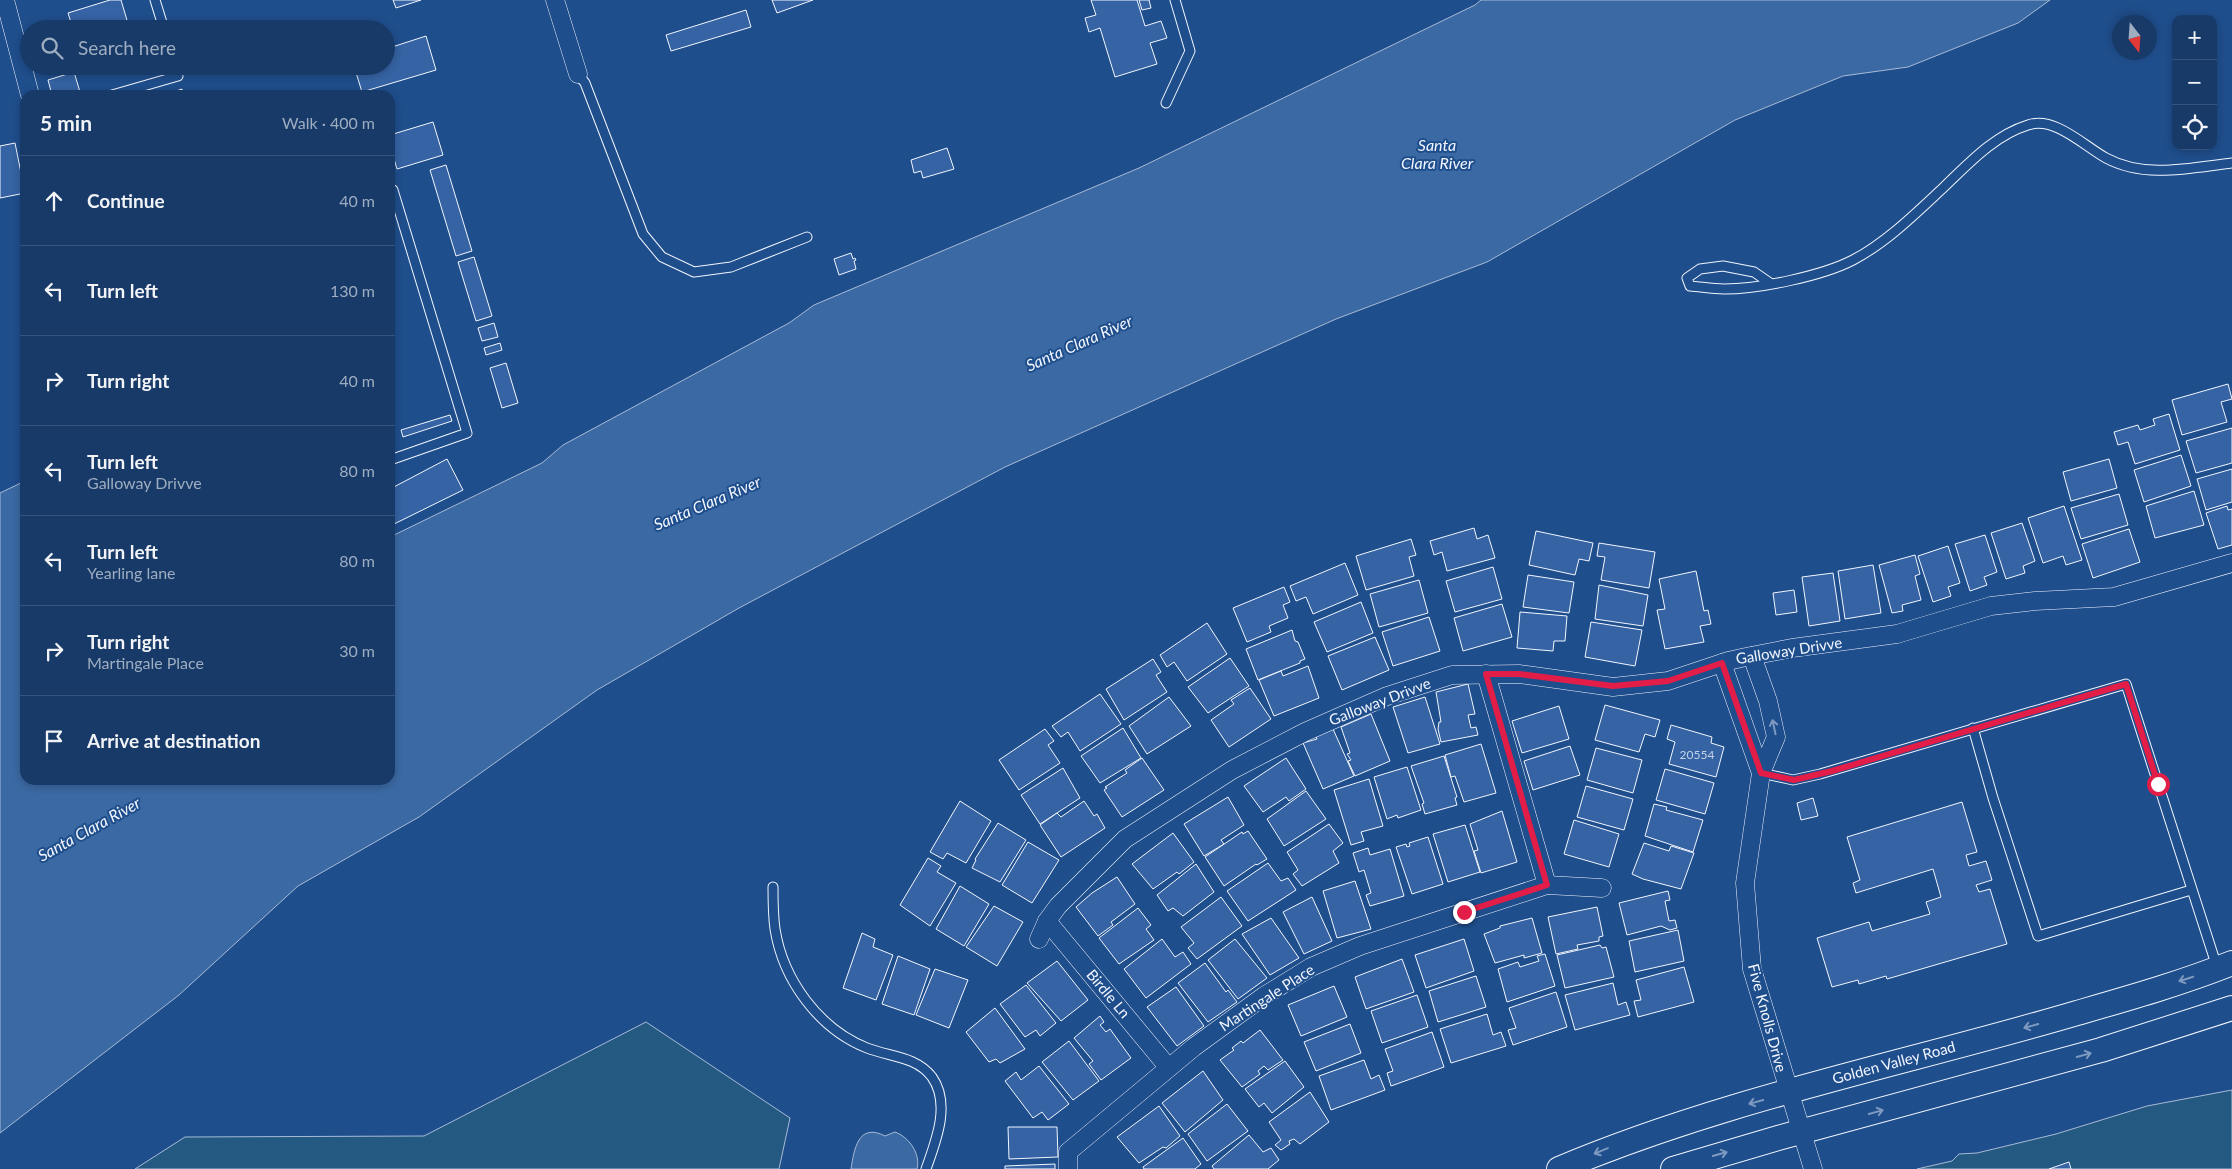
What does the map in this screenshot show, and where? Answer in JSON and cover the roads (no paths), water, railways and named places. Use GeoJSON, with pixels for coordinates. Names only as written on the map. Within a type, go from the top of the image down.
{"type":"FeatureCollection","features":[{"type":"Feature","properties":{"kind":"main road","name":"Golden Valley Road"},"geometry":{"type":"LineString","coordinates":[[1559,1169],[1626,1141],[1682,1122],[2053,1020],[2225,966]]}},
{"type":"Feature","properties":{"kind":"main road"},"geometry":{"type":"LineString","coordinates":[[1673,1169],[2101,1050],[2232,1008]]}},
{"type":"Feature","properties":{"kind":"street"},"geometry":{"type":"LineString","coordinates":[[5,0],[20,57]]}},
{"type":"Feature","properties":{"kind":"street"},"geometry":{"type":"LineString","coordinates":[[555,0],[578,74]]}},
{"type":"Feature","properties":{"kind":"street"},"geometry":{"type":"LineString","coordinates":[[25,75],[29,90]]}},
{"type":"Feature","properties":{"kind":"street","name":"Galloway Drivve"},"geometry":{"type":"LineString","coordinates":[[1039,939],[1047,920],[1058,906],[1126,839],[1232,770],[1305,732],[1387,696],[1452,675],[1519,674],[1613,686],[1668,681],[1722,663],[1752,656],[1897,634],[1991,606],[2035,601],[2114,597],[2232,563]]}},
{"type":"Feature","properties":{"kind":"street"},"geometry":{"type":"LineString","coordinates":[[1752,656],[1768,702],[1776,737],[1761,773]]}},
{"type":"Feature","properties":{"kind":"street"},"geometry":{"type":"LineString","coordinates":[[1722,663],[1761,773]]}},
{"type":"Feature","properties":{"kind":"street"},"geometry":{"type":"LineString","coordinates":[[1486,674],[1547,885]]}},
{"type":"Feature","properties":{"kind":"street","name":"Five Knolls Drive"},"geometry":{"type":"LineString","coordinates":[[1761,773],[1745,882],[1752,969],[1813,1169]]}},
{"type":"Feature","properties":{"kind":"street","name":"Martingale Place"},"geometry":{"type":"LineString","coordinates":[[1068,1169],[1068,1152],[1168,1067],[1264,996],[1311,967],[1360,946],[1547,885],[1602,888]]}},
{"type":"Feature","properties":{"kind":"street","name":"Birdle Ln"},"geometry":{"type":"LineString","coordinates":[[1047,920],[1168,1067]]}},
{"type":"Feature","properties":{"kind":"lane"},"geometry":{"type":"LineString","coordinates":[[155,0],[161,20]]}},
{"type":"Feature","properties":{"kind":"lane"},"geometry":{"type":"LineString","coordinates":[[1166,103],[1190,51],[1175,0]]}},
{"type":"Feature","properties":{"kind":"lane"},"geometry":{"type":"LineString","coordinates":[[578,74],[588,90],[642,234],[662,257],[694,272],[731,267],[807,237]]}},
{"type":"Feature","properties":{"kind":"lane"},"geometry":{"type":"LineString","coordinates":[[129,90],[178,75]]}},
{"type":"Feature","properties":{"kind":"lane"},"geometry":{"type":"LineString","coordinates":[[1770,284],[1754,272],[1723,266],[1700,269],[1687,278],[1690,286],[1725,289],[1770,284],[1794,281],[1852,260],[1896,231],[1981,152],[2011,131],[2030,124],[2039,123],[2057,128],[2108,159],[2134,168],[2155,172],[2232,162]]}},
{"type":"Feature","properties":{"kind":"lane"},"geometry":{"type":"LineString","coordinates":[[395,197],[467,433],[395,458]]}},
{"type":"Feature","properties":{"kind":"lane"},"geometry":{"type":"LineString","coordinates":[[1761,773],[1794,780],[1832,771],[2126,684],[2191,890],[2225,966]]}},
{"type":"Feature","properties":{"kind":"lane"},"geometry":{"type":"LineString","coordinates":[[1973,728],[1993,798],[2038,936],[2191,890]]}},
{"type":"Feature","properties":{"kind":"lane"},"geometry":{"type":"LineString","coordinates":[[773,887],[775,929],[783,959],[796,986],[813,1010],[836,1030],[866,1048],[915,1062],[932,1078],[939,1090],[941,1104],[940,1122],[926,1169]]}},
{"type":"Feature","properties":{"kind":"water","name":"Santa Clara River"},"geometry":{"type":"Polygon","coordinates":[[[1481,0],[2050,0],[2018,23],[1908,67],[1843,76],[1735,120],[1487,262],[1336,319],[1005,467],[739,608],[597,690],[419,817],[298,886],[179,995],[0,1133],[0,493],[20,483],[20,785],[395,785],[395,535],[542,463],[563,445],[789,323],[814,305],[1139,168],[1475,5],[1481,0]]]}},
{"type":"Feature","properties":{"kind":"water"},"geometry":{"type":"Polygon","coordinates":[[[895,1132],[905,1138],[913,1147],[918,1163],[917,1169],[851,1169],[856,1147],[863,1135],[876,1133],[885,1136],[895,1132]]]}}]}
